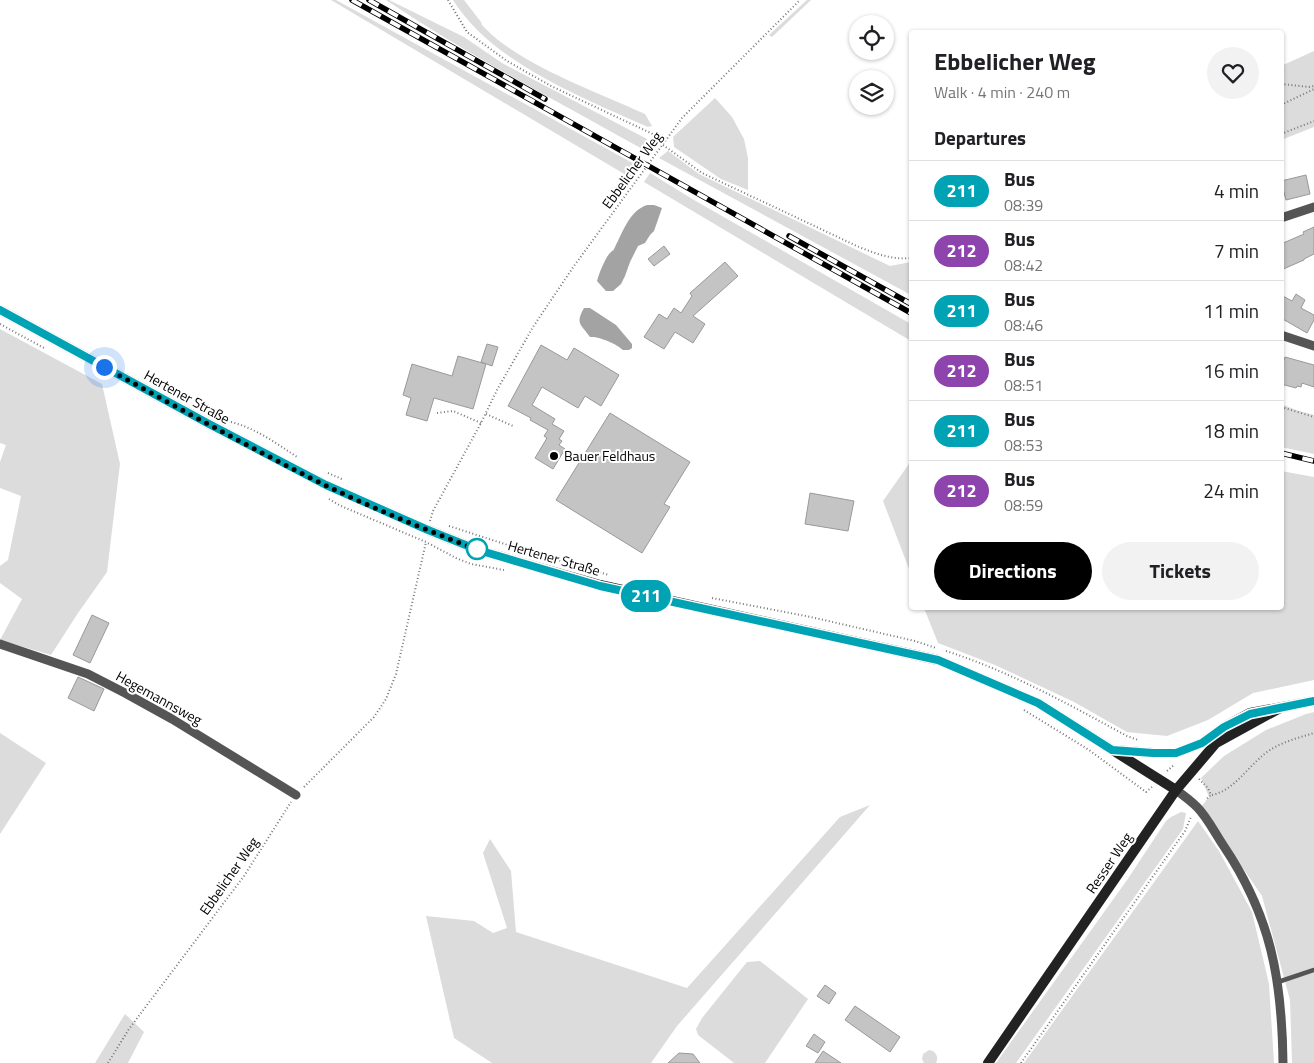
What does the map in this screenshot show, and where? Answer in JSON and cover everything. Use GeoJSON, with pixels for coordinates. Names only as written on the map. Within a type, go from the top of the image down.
{"type":"FeatureCollection","features":[{"type":"Feature","properties":{"kind":"main road","name":"Hertener Straße"},"geometry":{"type":"LineString","coordinates":[[0,310],[209,424],[326,485],[428,530],[478,550],[600,586],[938,660],[1038,703],[1176,790]]}},
{"type":"Feature","properties":{"kind":"main road","name":"Resser Weg"},"geometry":{"type":"LineString","coordinates":[[1112,750],[1176,753],[1202,743],[1224,727],[1250,714],[1314,701]]}},
{"type":"Feature","properties":{"kind":"main road","name":"Resser Weg"},"geometry":{"type":"LineString","coordinates":[[988,1063],[1176,790],[1216,743],[1280,708]]}},
{"type":"Feature","properties":{"kind":"street"},"geometry":{"type":"LineString","coordinates":[[1284,217],[1314,208]]}},
{"type":"Feature","properties":{"kind":"street"},"geometry":{"type":"LineString","coordinates":[[1284,336],[1314,346]]}},
{"type":"Feature","properties":{"kind":"street","name":"Hegemannsweg"},"geometry":{"type":"LineString","coordinates":[[0,644],[88,674],[125,692],[296,795]]}},
{"type":"Feature","properties":{"kind":"street"},"geometry":{"type":"LineString","coordinates":[[1176,790],[1198,808],[1234,861],[1260,911],[1278,982],[1283,1030],[1283,1063]]}},
{"type":"Feature","properties":{"kind":"lane"},"geometry":{"type":"LineString","coordinates":[[1278,982],[1314,970]]}},
{"type":"Feature","properties":{"kind":"path"},"geometry":{"type":"LineString","coordinates":[[448,0],[467,32],[507,61],[551,86],[666,139]]}},
{"type":"Feature","properties":{"kind":"path","name":"Ebbelicher Weg"},"geometry":{"type":"LineString","coordinates":[[108,1063],[129,1029],[244,876],[296,795],[374,717],[386,699],[396,674],[433,511],[497,390],[533,327],[574,266],[682,118],[800,0]]}},
{"type":"Feature","properties":{"kind":"path"},"geometry":{"type":"LineString","coordinates":[[1284,84],[1314,87]]}},
{"type":"Feature","properties":{"kind":"path"},"geometry":{"type":"LineString","coordinates":[[1284,103],[1314,87]]}},
{"type":"Feature","properties":{"kind":"path"},"geometry":{"type":"LineString","coordinates":[[1284,133],[1314,121]]}},
{"type":"Feature","properties":{"kind":"path"},"geometry":{"type":"LineString","coordinates":[[663,145],[702,173],[859,247],[894,259],[909,258]]}},
{"type":"Feature","properties":{"kind":"path"},"geometry":{"type":"LineString","coordinates":[[1284,408],[1314,417]]}},
{"type":"Feature","properties":{"kind":"path"},"geometry":{"type":"LineString","coordinates":[[437,413],[453,412],[481,423]]}},
{"type":"Feature","properties":{"kind":"path"},"geometry":{"type":"LineString","coordinates":[[486,414],[513,426]]}},
{"type":"Feature","properties":{"kind":"path"},"geometry":{"type":"LineString","coordinates":[[229,422],[244,426],[301,459]]}},
{"type":"Feature","properties":{"kind":"path"},"geometry":{"type":"LineString","coordinates":[[326,472],[343,480]]}},
{"type":"Feature","properties":{"kind":"path"},"geometry":{"type":"LineString","coordinates":[[448,526],[614,576]]}},
{"type":"Feature","properties":{"kind":"path"},"geometry":{"type":"LineString","coordinates":[[706,597],[811,617],[916,641],[960,655],[1021,680],[1126,736],[1140,741]]}},
{"type":"Feature","properties":{"kind":"path"},"geometry":{"type":"LineString","coordinates":[[1020,1063],[1186,831],[1190,818],[1198,808],[1211,795],[1221,793],[1230,787],[1271,749],[1314,733]]}},
{"type":"Feature","properties":{"kind":"path"},"geometry":{"type":"LineString","coordinates":[[1191,772],[1208,788],[1211,795]]}},
{"type":"Feature","properties":{"kind":"shaded area"},"geometry":{"type":"Polygon","coordinates":[[[331,0],[336,0],[638,166],[631,178],[331,0]]]}},
{"type":"Feature","properties":{"kind":"shaded area"},"geometry":{"type":"Polygon","coordinates":[[[386,0],[464,37],[502,63],[647,139],[646,151],[514,78],[417,21],[386,0]]]}},
{"type":"Feature","properties":{"kind":"shaded area"},"geometry":{"type":"Polygon","coordinates":[[[453,0],[464,0],[484,27],[499,41],[519,54],[553,73],[645,114],[652,126],[648,127],[595,104],[540,76],[514,60],[490,42],[470,22],[453,0]]]}},
{"type":"Feature","properties":{"kind":"shaded area"},"geometry":{"type":"Polygon","coordinates":[[[807,0],[811,0],[772,37],[769,35],[807,0]]]}},
{"type":"Feature","properties":{"kind":"shaded area"},"geometry":{"type":"Polygon","coordinates":[[[1314,51],[1314,127],[1284,139],[1284,65],[1314,51]]]}},
{"type":"Feature","properties":{"kind":"shaded area"},"geometry":{"type":"Polygon","coordinates":[[[715,98],[732,117],[744,139],[748,158],[748,190],[721,179],[674,147],[673,137],[715,98]]]}},
{"type":"Feature","properties":{"kind":"shaded area"},"geometry":{"type":"Polygon","coordinates":[[[668,151],[699,174],[890,266],[909,262],[909,294],[659,158],[668,151]]]}},
{"type":"Feature","properties":{"kind":"shaded area"},"geometry":{"type":"Polygon","coordinates":[[[650,173],[909,323],[909,340],[644,182],[650,173]]]}},
{"type":"Feature","properties":{"kind":"shaded area"},"geometry":{"type":"Polygon","coordinates":[[[647,205],[662,208],[654,231],[645,243],[638,246],[621,284],[613,291],[606,291],[597,281],[604,262],[613,250],[631,217],[647,205]]]}},
{"type":"Feature","properties":{"kind":"shaded area"},"geometry":{"type":"Polygon","coordinates":[[[584,308],[590,308],[616,325],[632,344],[632,348],[623,350],[608,341],[590,337],[580,324],[581,313],[584,308]]]}},
{"type":"Feature","properties":{"kind":"shaded area"},"geometry":{"type":"Polygon","coordinates":[[[0,329],[102,384],[120,464],[107,572],[51,655],[0,640],[22,599],[0,583],[0,566],[8,560],[21,496],[0,488],[0,462],[6,445],[0,443],[0,329]]]}},
{"type":"Feature","properties":{"kind":"shaded area"},"geometry":{"type":"Polygon","coordinates":[[[1284,405],[1314,415],[1314,454],[1284,448],[1284,405]]]}},
{"type":"Feature","properties":{"kind":"shaded area"},"geometry":{"type":"Polygon","coordinates":[[[909,464],[909,569],[883,501],[909,464]]]}},
{"type":"Feature","properties":{"kind":"shaded area"},"geometry":{"type":"Polygon","coordinates":[[[1284,472],[1314,477],[1314,680],[1253,693],[1208,720],[1167,736],[1127,732],[1074,702],[995,665],[938,643],[925,610],[1284,610],[1284,472]]]}},
{"type":"Feature","properties":{"kind":"shaded area"},"geometry":{"type":"Polygon","coordinates":[[[1314,712],[1314,1063],[1292,1063],[1290,1000],[1262,896],[1201,807],[1209,797],[1201,778],[1224,756],[1266,730],[1314,712]]]}},
{"type":"Feature","properties":{"kind":"shaded area"},"geometry":{"type":"Polygon","coordinates":[[[0,733],[46,763],[0,834],[0,733]]]}},
{"type":"Feature","properties":{"kind":"shaded area"},"geometry":{"type":"Polygon","coordinates":[[[870,805],[677,1026],[651,1063],[492,1063],[454,1038],[426,916],[474,921],[493,933],[507,928],[483,853],[490,839],[511,871],[516,932],[687,988],[840,817],[870,805]]]}},
{"type":"Feature","properties":{"kind":"shaded area"},"geometry":{"type":"Polygon","coordinates":[[[1181,812],[1186,813],[1183,829],[1016,1063],[996,1063],[1127,880],[1166,821],[1181,812]]]}},
{"type":"Feature","properties":{"kind":"shaded area"},"geometry":{"type":"Polygon","coordinates":[[[1198,821],[1219,851],[1252,912],[1269,984],[1274,1063],[1024,1063],[1198,821]]]}},
{"type":"Feature","properties":{"kind":"shaded area"},"geometry":{"type":"Polygon","coordinates":[[[760,961],[808,999],[765,1063],[734,1063],[698,1035],[696,1029],[702,1018],[747,962],[760,961]]]}},
{"type":"Feature","properties":{"kind":"shaded area"},"geometry":{"type":"Polygon","coordinates":[[[125,1014],[144,1032],[128,1063],[95,1063],[125,1014]]]}},
{"type":"Feature","properties":{"kind":"shaded area"},"geometry":{"type":"Polygon","coordinates":[[[929,1050],[936,1055],[936,1063],[924,1063],[922,1059],[923,1054],[929,1050]]]}},
{"type":"Feature","properties":{"kind":"building"},"geometry":{"type":"Polygon","coordinates":[[[1306,175],[1310,194],[1286,200],[1284,180],[1306,175]]]}},
{"type":"Feature","properties":{"kind":"building"},"geometry":{"type":"Polygon","coordinates":[[[1314,227],[1314,254],[1284,269],[1284,243],[1304,234],[1303,232],[1314,227]]]}},
{"type":"Feature","properties":{"kind":"building"},"geometry":{"type":"Polygon","coordinates":[[[664,246],[670,254],[654,266],[648,259],[664,246]]]}},
{"type":"Feature","properties":{"kind":"building"},"geometry":{"type":"Polygon","coordinates":[[[725,262],[738,276],[693,316],[705,324],[693,343],[675,332],[664,349],[644,337],[659,314],[667,319],[674,308],[681,313],[692,296],[690,293],[725,262]]]}},
{"type":"Feature","properties":{"kind":"building"},"geometry":{"type":"Polygon","coordinates":[[[1296,294],[1305,300],[1301,308],[1314,315],[1314,320],[1307,333],[1284,320],[1284,297],[1292,301],[1296,294]]]}},
{"type":"Feature","properties":{"kind":"building"},"geometry":{"type":"Polygon","coordinates":[[[487,344],[498,347],[492,366],[481,362],[487,344]]]}},
{"type":"Feature","properties":{"kind":"building"},"geometry":{"type":"Polygon","coordinates":[[[541,345],[567,360],[574,348],[619,375],[601,406],[585,396],[578,408],[542,387],[532,405],[555,419],[552,424],[564,431],[559,439],[562,441],[559,445],[565,449],[553,469],[535,458],[547,438],[544,436],[548,430],[530,420],[531,418],[508,406],[541,345]]]}},
{"type":"Feature","properties":{"kind":"building"},"geometry":{"type":"Polygon","coordinates":[[[458,356],[486,364],[473,409],[434,398],[427,421],[406,415],[411,398],[403,395],[412,364],[452,376],[458,356]]]}},
{"type":"Feature","properties":{"kind":"building"},"geometry":{"type":"Polygon","coordinates":[[[1285,357],[1314,365],[1314,387],[1302,383],[1301,387],[1297,386],[1296,388],[1284,385],[1285,357]]]}},
{"type":"Feature","properties":{"kind":"building"},"geometry":{"type":"Polygon","coordinates":[[[610,413],[690,462],[664,504],[670,507],[642,553],[556,500],[610,413]]]}},
{"type":"Feature","properties":{"kind":"building"},"geometry":{"type":"Polygon","coordinates":[[[810,493],[854,501],[848,531],[805,524],[810,493]]]}},
{"type":"Feature","properties":{"kind":"building"},"geometry":{"type":"Polygon","coordinates":[[[92,615],[109,623],[90,663],[73,655],[92,615]]]}},
{"type":"Feature","properties":{"kind":"building"},"geometry":{"type":"Polygon","coordinates":[[[78,677],[104,689],[94,711],[68,698],[78,677]]]}},
{"type":"Feature","properties":{"kind":"building"},"geometry":{"type":"Polygon","coordinates":[[[825,985],[836,993],[829,1004],[817,996],[825,985]]]}},
{"type":"Feature","properties":{"kind":"building"},"geometry":{"type":"Polygon","coordinates":[[[855,1006],[900,1037],[890,1052],[845,1020],[855,1006]]]}},
{"type":"Feature","properties":{"kind":"building"},"geometry":{"type":"Polygon","coordinates":[[[814,1034],[825,1042],[818,1053],[806,1046],[814,1034]]]}},
{"type":"Feature","properties":{"kind":"building"},"geometry":{"type":"Polygon","coordinates":[[[823,1051],[841,1063],[815,1063],[823,1051]]]}},
{"type":"Feature","properties":{"kind":"building"},"geometry":{"type":"Polygon","coordinates":[[[679,1053],[693,1054],[700,1063],[668,1063],[679,1053]]]}},
{"type":"Feature","properties":{"kind":"railway"},"geometry":{"type":"LineString","coordinates":[[352,0],[909,312]]}},
{"type":"Feature","properties":{"kind":"railway"},"geometry":{"type":"LineString","coordinates":[[369,0],[545,99]]}},
{"type":"Feature","properties":{"kind":"railway"},"geometry":{"type":"LineString","coordinates":[[789,236],[909,303]]}},
{"type":"Feature","properties":{"kind":"railway"},"geometry":{"type":"LineString","coordinates":[[1284,454],[1314,461]]}},
{"type":"Feature","properties":{"kind":"bus line","name":"211"},"geometry":{"type":"LineString","coordinates":[[0,310],[209,424],[326,485],[478,550],[600,586],[938,660],[1038,703],[1112,750],[1176,753],[1202,743],[1224,727],[1250,714],[1314,701]]}},
{"type":"Feature","properties":{"kind":"place","name":"Bauer Feldhaus"},"geometry":{"type":"Point","coordinates":[554,456]}},
{"type":"Feature","properties":{"kind":"route"},"geometry":{"type":"LineString","coordinates":[[104,367],[326,485],[428,530],[477,549]]}}]}
